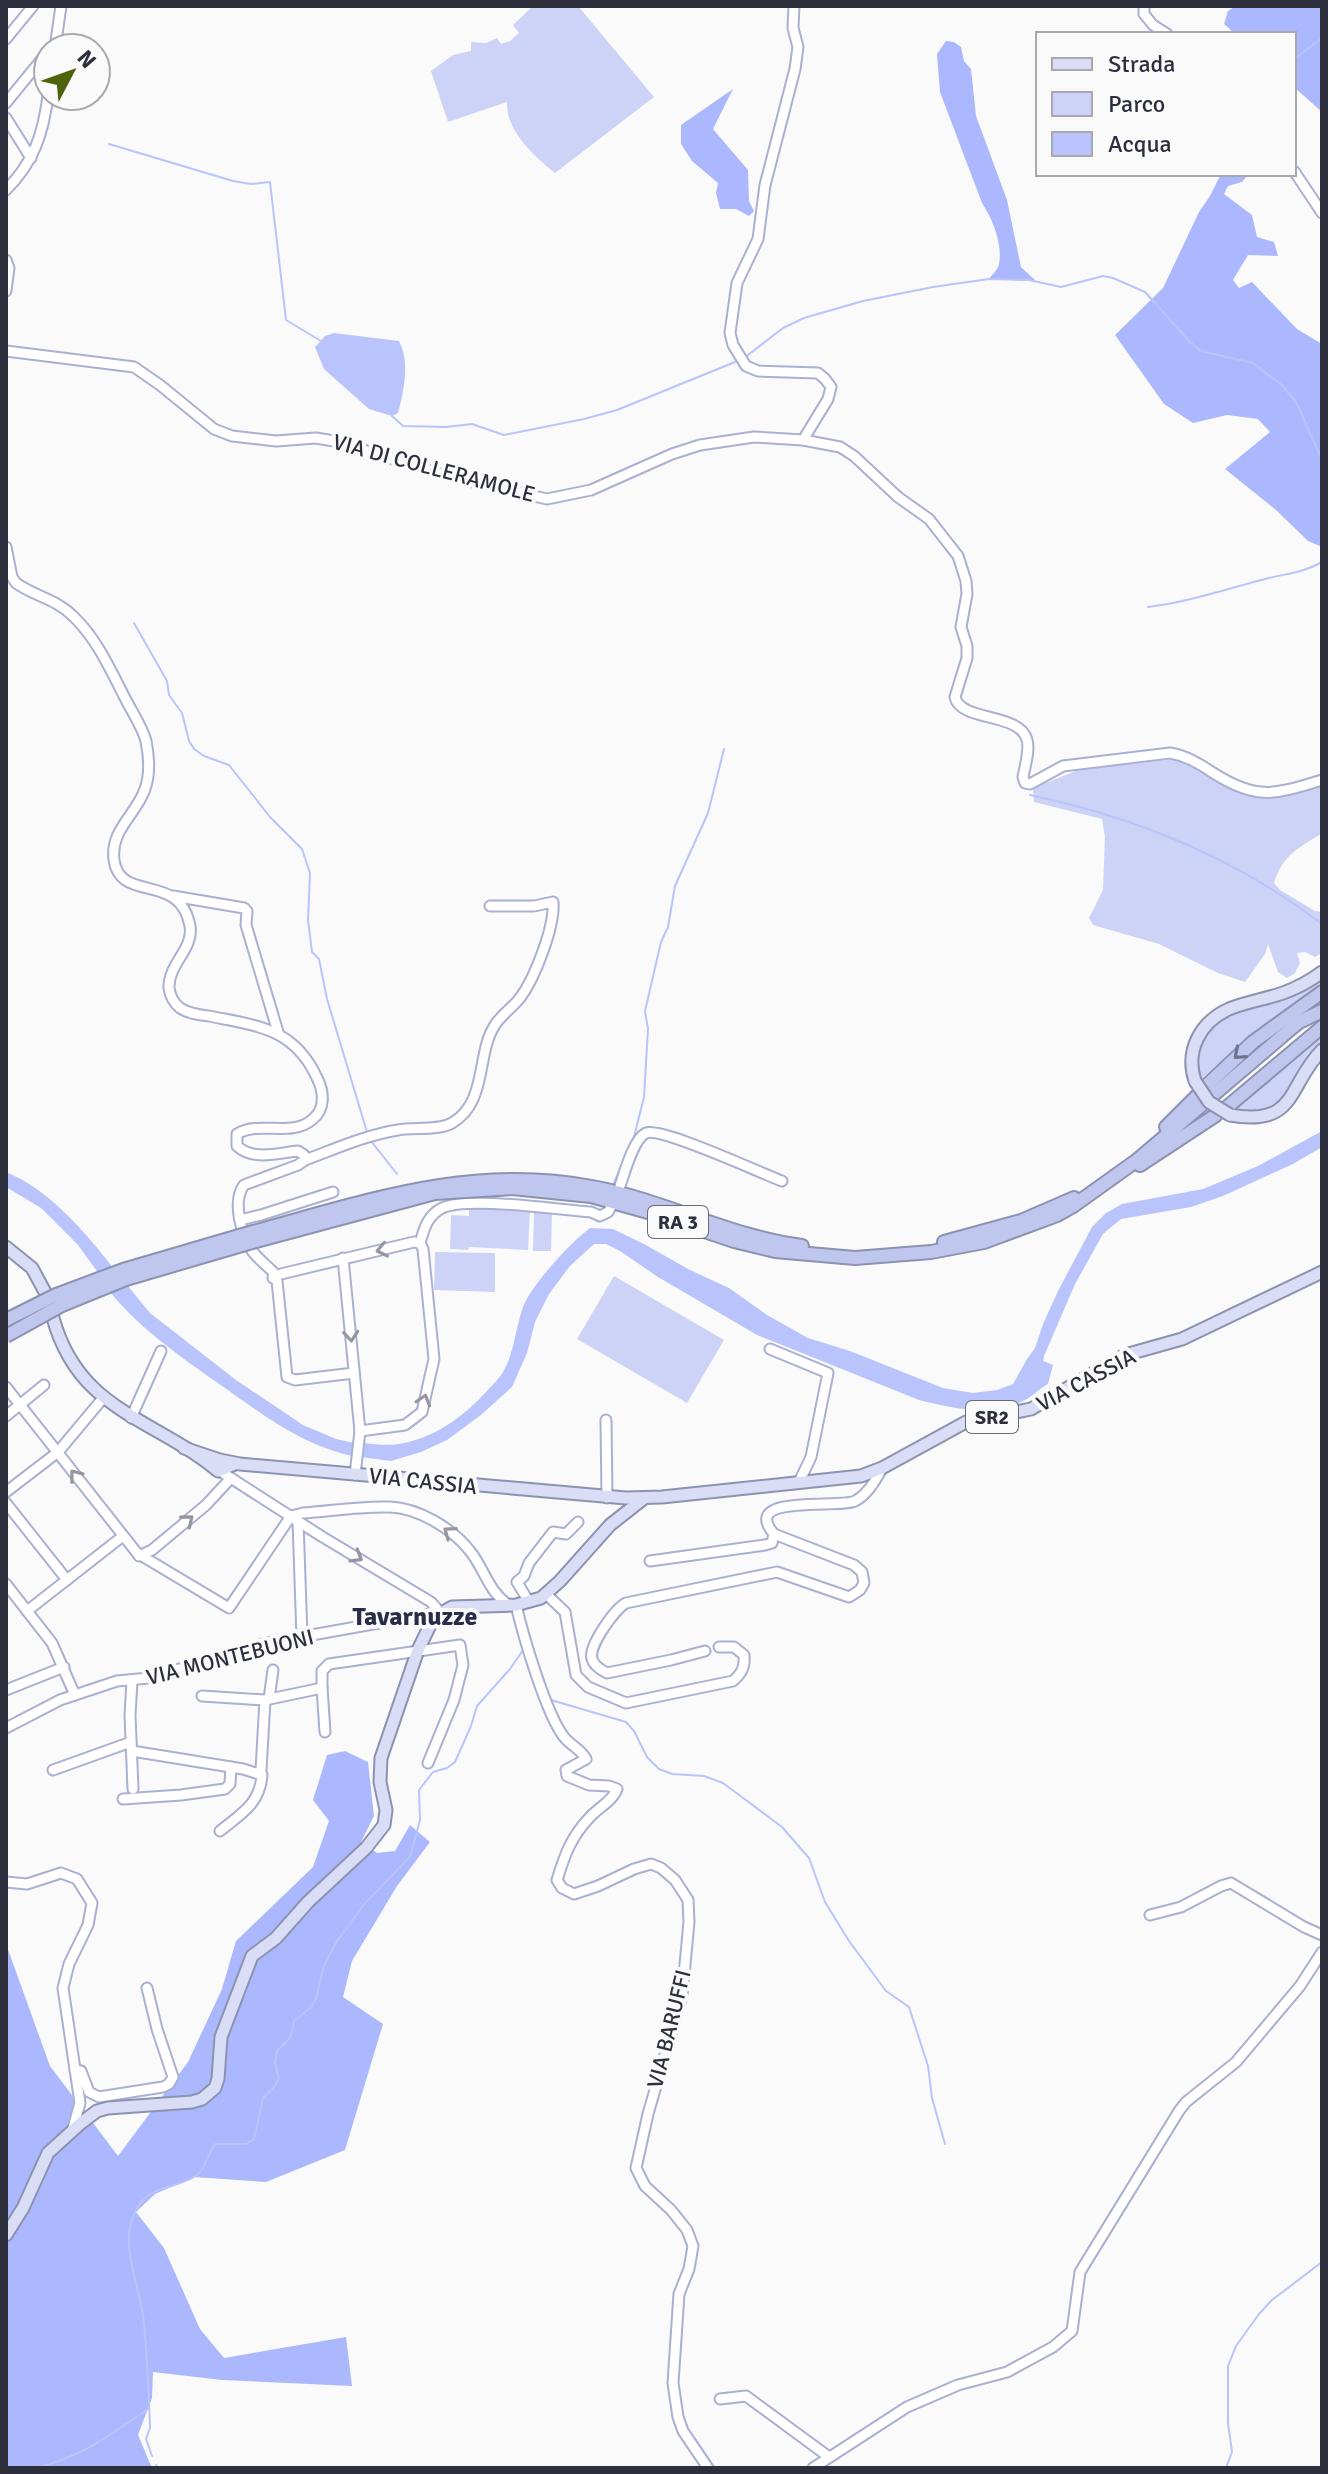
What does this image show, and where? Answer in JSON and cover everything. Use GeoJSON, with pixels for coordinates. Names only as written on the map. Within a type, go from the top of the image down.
{"type":"FeatureCollection","features":[{"type":"Feature","properties":{"kind":"highway"},"geometry":{"type":"LineString","coordinates":[[1202,1093],[1253,1042],[1322,992]]}},
{"type":"Feature","properties":{"kind":"highway","name":"RA 3"},"geometry":{"type":"LineString","coordinates":[[6,1320],[56,1295],[434,1185],[512,1179],[591,1187],[792,1245],[868,1251],[954,1240],[1021,1221],[1092,1191],[1136,1161],[1202,1093],[1299,1022],[1322,1011]]}},
{"type":"Feature","properties":{"kind":"highway"},"geometry":{"type":"LineString","coordinates":[[1111,1179],[1148,1161],[1224,1113],[1322,1027]]}},
{"type":"Feature","properties":{"kind":"highway","name":"RA 3"},"geometry":{"type":"LineString","coordinates":[[6,1336],[124,1274]]}},
{"type":"Feature","properties":{"kind":"main road"},"geometry":{"type":"LineString","coordinates":[[1322,972],[1296,988],[1236,1007],[1213,1019],[1195,1043],[1191,1068],[1202,1093],[1219,1111],[1252,1118],[1284,1106],[1322,1050]]}},
{"type":"Feature","properties":{"kind":"main road"},"geometry":{"type":"LineString","coordinates":[[6,1247],[32,1268],[46,1294]]}},
{"type":"Feature","properties":{"kind":"main road","name":"VIA CASSIA"},"geometry":{"type":"LineString","coordinates":[[224,1470],[240,1464],[617,1498],[644,1498],[861,1476],[882,1468],[958,1425],[1031,1409],[1125,1355],[1182,1339],[1322,1272]]}},
{"type":"Feature","properties":{"kind":"main road"},"geometry":{"type":"LineString","coordinates":[[53,1318],[61,1345],[72,1364],[104,1397],[131,1418],[224,1470]]}},
{"type":"Feature","properties":{"kind":"main road"},"geometry":{"type":"LineString","coordinates":[[546,1594],[626,1508],[617,1498]]}},
{"type":"Feature","properties":{"kind":"main road"},"geometry":{"type":"LineString","coordinates":[[614,1521],[644,1498]]}},
{"type":"Feature","properties":{"kind":"main road","name":"VIA MONTEBUONI"},"geometry":{"type":"LineString","coordinates":[[440,1612],[452,1607],[512,1605],[546,1594]]}},
{"type":"Feature","properties":{"kind":"main road"},"geometry":{"type":"LineString","coordinates":[[6,2235],[23,2208],[48,2153],[90,2116],[102,2110],[192,2102],[202,2099],[215,2088],[225,2024],[252,1956],[276,1938],[308,1902],[366,1848],[384,1825],[386,1810],[380,1782],[381,1758],[418,1650],[430,1623],[440,1612]]}},
{"type":"Feature","properties":{"kind":"street"},"geometry":{"type":"LineString","coordinates":[[6,39],[33,6]]}},
{"type":"Feature","properties":{"kind":"street"},"geometry":{"type":"LineString","coordinates":[[57,32],[61,6]]}},
{"type":"Feature","properties":{"kind":"street"},"geometry":{"type":"LineString","coordinates":[[794,6],[793,28],[798,47],[795,69],[765,185],[758,239],[737,283],[730,333],[733,345],[746,366],[758,371],[818,373],[831,387],[828,399],[803,440]]}},
{"type":"Feature","properties":{"kind":"street"},"geometry":{"type":"LineString","coordinates":[[1144,6],[1144,14],[1164,32]]}},
{"type":"Feature","properties":{"kind":"street"},"geometry":{"type":"LineString","coordinates":[[6,103],[32,71]]}},
{"type":"Feature","properties":{"kind":"street"},"geometry":{"type":"LineString","coordinates":[[6,190],[31,158],[43,129],[46,112]]}},
{"type":"Feature","properties":{"kind":"street"},"geometry":{"type":"LineString","coordinates":[[6,118],[31,158]]}},
{"type":"Feature","properties":{"kind":"street"},"geometry":{"type":"LineString","coordinates":[[1296,174],[1322,213]]}},
{"type":"Feature","properties":{"kind":"street"},"geometry":{"type":"LineString","coordinates":[[6,260],[9,268],[6,291]]}},
{"type":"Feature","properties":{"kind":"street","name":"VIA DI COLLERAMOLE"},"geometry":{"type":"LineString","coordinates":[[6,351],[134,367],[214,429],[232,436],[276,441],[316,438],[334,441],[451,477],[547,499],[591,490],[700,445],[754,437],[803,440],[840,447],[929,519],[958,556],[966,581],[961,627],[967,658],[956,703],[961,708],[998,719],[1025,735],[1028,742],[1023,777],[1025,783],[1030,784],[1063,766],[1170,753],[1194,761],[1233,785],[1261,794],[1322,780]]}},
{"type":"Feature","properties":{"kind":"street"},"geometry":{"type":"LineString","coordinates":[[6,547],[16,583],[57,603],[94,640],[140,726],[148,752],[146,789],[117,835],[114,860],[117,870],[130,883],[173,896],[247,911],[246,925],[278,1032]]}},
{"type":"Feature","properties":{"kind":"street"},"geometry":{"type":"LineString","coordinates":[[173,896],[185,910],[191,928],[189,940],[172,972],[173,1001],[191,1013],[250,1023],[278,1032],[302,1055],[315,1073],[322,1095],[321,1109],[311,1121],[301,1126],[244,1130],[237,1134],[235,1141],[240,1150],[251,1154],[298,1151],[305,1160]]}},
{"type":"Feature","properties":{"kind":"street"},"geometry":{"type":"LineString","coordinates":[[354,1373],[295,1380],[287,1377],[277,1276],[251,1250],[240,1220],[239,1193],[244,1185],[305,1160],[398,1130],[450,1125],[465,1112],[479,1084],[494,1025],[520,998],[540,963],[554,912],[553,902],[534,906],[490,906]]}},
{"type":"Feature","properties":{"kind":"street"},"geometry":{"type":"LineString","coordinates":[[619,1189],[636,1143],[646,1134],[657,1133],[682,1140],[782,1181]]}},
{"type":"Feature","properties":{"kind":"street"},"geometry":{"type":"LineString","coordinates":[[240,1220],[333,1192]]}},
{"type":"Feature","properties":{"kind":"street"},"geometry":{"type":"LineString","coordinates":[[360,1435],[405,1425],[422,1412],[434,1359],[420,1243],[425,1224],[431,1217],[443,1208],[471,1202],[591,1212],[600,1216],[611,1207]]}},
{"type":"Feature","properties":{"kind":"street"},"geometry":{"type":"LineString","coordinates":[[277,1276],[343,1258],[420,1243]]}},
{"type":"Feature","properties":{"kind":"street"},"geometry":{"type":"LineString","coordinates":[[343,1258],[360,1435],[355,1475]]}},
{"type":"Feature","properties":{"kind":"street"},"geometry":{"type":"LineString","coordinates":[[770,1349],[828,1373],[811,1457],[799,1482]]}},
{"type":"Feature","properties":{"kind":"street"},"geometry":{"type":"LineString","coordinates":[[131,1418],[161,1351]]}},
{"type":"Feature","properties":{"kind":"street"},"geometry":{"type":"LineString","coordinates":[[6,1416],[44,1385]]}},
{"type":"Feature","properties":{"kind":"street"},"geometry":{"type":"LineString","coordinates":[[6,1387],[139,1556],[229,1608],[294,1518],[303,1513],[391,1507],[418,1514],[444,1528],[474,1557],[495,1593],[512,1605]]}},
{"type":"Feature","properties":{"kind":"street"},"geometry":{"type":"LineString","coordinates":[[6,1492],[58,1452],[104,1397]]}},
{"type":"Feature","properties":{"kind":"street"},"geometry":{"type":"LineString","coordinates":[[606,1420],[617,1498]]}},
{"type":"Feature","properties":{"kind":"street"},"geometry":{"type":"LineString","coordinates":[[705,1651],[607,1673],[598,1669],[592,1659],[592,1650],[617,1608],[626,1603],[777,1572],[849,1597],[860,1590],[864,1583],[862,1572],[854,1565],[774,1534],[767,1526],[766,1517],[771,1510],[784,1506],[854,1502],[875,1483],[882,1468]]}},
{"type":"Feature","properties":{"kind":"street"},"geometry":{"type":"LineString","coordinates":[[139,1556],[152,1550],[206,1505],[224,1470],[294,1518],[431,1602],[440,1612]]}},
{"type":"Feature","properties":{"kind":"street"},"geometry":{"type":"LineString","coordinates":[[6,1503],[67,1580]]}},
{"type":"Feature","properties":{"kind":"street"},"geometry":{"type":"LineString","coordinates":[[294,1518],[302,1637]]}},
{"type":"Feature","properties":{"kind":"street"},"geometry":{"type":"LineString","coordinates":[[529,1602],[517,1582],[553,1532],[566,1534],[578,1522]]}},
{"type":"Feature","properties":{"kind":"street"},"geometry":{"type":"LineString","coordinates":[[650,1561],[765,1545],[772,1543],[774,1534]]}},
{"type":"Feature","properties":{"kind":"street"},"geometry":{"type":"LineString","coordinates":[[27,1611],[123,1536]]}},
{"type":"Feature","properties":{"kind":"street"},"geometry":{"type":"LineString","coordinates":[[6,1584],[52,1643],[75,1695]]}},
{"type":"Feature","properties":{"kind":"street"},"geometry":{"type":"LineString","coordinates":[[485,1606],[493,1600],[495,1593]]}},
{"type":"Feature","properties":{"kind":"street"},"geometry":{"type":"LineString","coordinates":[[546,1594],[565,1612],[576,1675],[588,1687],[626,1703],[733,1681],[745,1665],[744,1655],[734,1647],[719,1647]]}},
{"type":"Feature","properties":{"kind":"street","name":"VIA BARUFFI"},"geometry":{"type":"LineString","coordinates":[[512,1605],[553,1717],[564,1738],[585,1754],[586,1759],[566,1770],[567,1776],[589,1785],[617,1789],[568,1846],[557,1880],[562,1888],[574,1894],[651,1864],[675,1880],[688,1900],[682,1996],[636,2168],[645,2186],[687,2230],[693,2246],[689,2269],[679,2294],[673,2383],[683,2431],[692,2447],[709,2465]]}},
{"type":"Feature","properties":{"kind":"street","name":"VIA MONTEBUONI"},"geometry":{"type":"LineString","coordinates":[[6,1728],[75,1695],[117,1681],[149,1678],[242,1649],[440,1612]]}},
{"type":"Feature","properties":{"kind":"street"},"geometry":{"type":"LineString","coordinates":[[325,1732],[322,1671],[329,1664],[460,1645],[463,1665],[454,1700],[428,1763]]}},
{"type":"Feature","properties":{"kind":"street"},"geometry":{"type":"LineString","coordinates":[[6,1690],[64,1667]]}},
{"type":"Feature","properties":{"kind":"street"},"geometry":{"type":"LineString","coordinates":[[261,1770],[273,1670]]}},
{"type":"Feature","properties":{"kind":"street"},"geometry":{"type":"LineString","coordinates":[[132,1681],[133,1789]]}},
{"type":"Feature","properties":{"kind":"street"},"geometry":{"type":"LineString","coordinates":[[202,1696],[267,1700],[322,1688]]}},
{"type":"Feature","properties":{"kind":"street"},"geometry":{"type":"LineString","coordinates":[[53,1770],[132,1746],[262,1775],[262,1788],[256,1800],[220,1831]]}},
{"type":"Feature","properties":{"kind":"street"},"geometry":{"type":"LineString","coordinates":[[123,1799],[225,1789],[230,1784],[231,1767]]}},
{"type":"Feature","properties":{"kind":"street"},"geometry":{"type":"LineString","coordinates":[[6,1882],[27,1884],[61,1873],[77,1879],[92,1903],[88,1925],[69,1964],[63,1988],[75,2070],[82,2101],[90,2116]]}},
{"type":"Feature","properties":{"kind":"street"},"geometry":{"type":"LineString","coordinates":[[1150,1915],[1181,1907],[1231,1883],[1322,1935]]}},
{"type":"Feature","properties":{"kind":"street"},"geometry":{"type":"LineString","coordinates":[[813,2468],[907,2407],[958,2385],[1007,2372],[1053,2347],[1072,2331],[1080,2272],[1179,2111],[1236,2062],[1300,1986],[1322,1952]]}},
{"type":"Feature","properties":{"kind":"street"},"geometry":{"type":"LineString","coordinates":[[75,2070],[81,2071],[89,2092],[99,2097],[169,2084],[173,2077],[147,1988]]}},
{"type":"Feature","properties":{"kind":"street"},"geometry":{"type":"LineString","coordinates":[[139,2092],[142,2105]]}},
{"type":"Feature","properties":{"kind":"street"},"geometry":{"type":"LineString","coordinates":[[82,2101],[102,2110]]}},
{"type":"Feature","properties":{"kind":"street"},"geometry":{"type":"LineString","coordinates":[[73,2128],[82,2101]]}},
{"type":"Feature","properties":{"kind":"street"},"geometry":{"type":"LineString","coordinates":[[720,2399],[746,2396],[829,2457]]}},
{"type":"Feature","properties":{"kind":"green space"},"geometry":{"type":"Polygon","coordinates":[[[533,6],[578,6],[654,97],[555,173],[516,132],[507,102],[448,122],[431,71],[453,55],[471,51],[471,42],[486,43],[497,38],[501,44],[510,41],[519,33],[513,25],[533,6]]]}},
{"type":"Feature","properties":{"kind":"green space"},"geometry":{"type":"Polygon","coordinates":[[[1178,759],[1250,796],[1281,796],[1322,786],[1322,833],[1287,859],[1274,883],[1280,890],[1322,912],[1322,953],[1315,957],[1305,952],[1297,953],[1300,963],[1295,973],[1287,978],[1278,972],[1268,944],[1265,954],[1245,982],[1218,973],[1159,944],[1093,925],[1089,918],[1103,890],[1105,837],[1102,819],[1034,802],[1033,788],[1081,769],[1178,759]]]}},
{"type":"Feature","properties":{"kind":"green space"},"geometry":{"type":"Polygon","coordinates":[[[1322,978],[1322,986],[1227,1056],[1200,1080],[1196,1067],[1200,1044],[1205,1034],[1219,1021],[1322,978]]]}},
{"type":"Feature","properties":{"kind":"green space"},"geometry":{"type":"Polygon","coordinates":[[[1322,1032],[1322,1045],[1285,1097],[1268,1110],[1231,1112],[1322,1032]]]}},
{"type":"Feature","properties":{"kind":"green space"},"geometry":{"type":"Polygon","coordinates":[[[469,1208],[530,1210],[528,1250],[450,1249],[451,1215],[469,1216],[469,1208]]]}},
{"type":"Feature","properties":{"kind":"green space"},"geometry":{"type":"Polygon","coordinates":[[[534,1211],[552,1211],[551,1251],[533,1251],[534,1211]]]}},
{"type":"Feature","properties":{"kind":"green space"},"geometry":{"type":"Polygon","coordinates":[[[435,1252],[495,1253],[495,1292],[434,1290],[435,1252]]]}},
{"type":"Feature","properties":{"kind":"green space"},"geometry":{"type":"Polygon","coordinates":[[[614,1276],[724,1340],[687,1403],[577,1339],[614,1276]]]}},
{"type":"Feature","properties":{"kind":"shaded area"},"geometry":{"type":"Polygon","coordinates":[[[1236,6],[1322,6],[1322,112],[1296,89],[1296,32],[1233,32],[1224,24],[1228,11],[1236,6]]]}},
{"type":"Feature","properties":{"kind":"shaded area"},"geometry":{"type":"Polygon","coordinates":[[[946,41],[961,47],[964,61],[971,69],[976,116],[1007,200],[1021,267],[1036,281],[989,279],[999,264],[998,240],[940,92],[937,54],[946,41]]]}},
{"type":"Feature","properties":{"kind":"shaded area"},"geometry":{"type":"Polygon","coordinates":[[[733,89],[713,129],[748,170],[749,201],[754,211],[749,216],[736,209],[720,209],[716,193],[718,183],[692,161],[681,144],[681,125],[733,89]]]}},
{"type":"Feature","properties":{"kind":"shaded area"},"geometry":{"type":"Polygon","coordinates":[[[1220,176],[1247,176],[1242,182],[1228,186],[1224,194],[1252,215],[1257,237],[1274,242],[1278,256],[1248,255],[1233,280],[1239,288],[1252,282],[1297,329],[1322,344],[1322,547],[1308,541],[1276,510],[1225,469],[1270,432],[1258,419],[1227,415],[1193,423],[1164,404],[1115,335],[1163,288],[1199,212],[1220,176]]]}},
{"type":"Feature","properties":{"kind":"shaded area"},"geometry":{"type":"Polygon","coordinates":[[[345,1751],[368,1762],[374,1816],[361,1842],[377,1853],[395,1851],[410,1825],[430,1842],[397,1886],[352,1961],[343,1997],[383,2024],[345,2150],[266,2182],[194,2177],[155,2194],[136,2212],[164,2248],[200,2329],[224,2358],[346,2337],[352,2386],[222,2380],[153,2372],[152,2398],[138,2435],[152,2468],[6,2468],[6,1944],[50,2066],[118,2156],[188,2062],[222,1989],[236,1941],[313,1867],[329,1821],[313,1800],[327,1755],[345,1751]]]}},
{"type":"Feature","properties":{"kind":"water"},"geometry":{"type":"Polygon","coordinates":[[[334,333],[399,341],[405,367],[398,413],[392,416],[369,409],[324,369],[315,347],[325,336],[334,333]]]}},
{"type":"Feature","properties":{"kind":"water"},"geometry":{"type":"Polygon","coordinates":[[[1322,1131],[1322,1147],[1293,1164],[1191,1207],[1121,1219],[1103,1234],[1075,1284],[1044,1356],[1043,1361],[1053,1365],[1048,1384],[1009,1407],[970,1410],[919,1400],[757,1335],[620,1251],[606,1244],[594,1244],[570,1266],[549,1294],[535,1322],[527,1353],[512,1387],[447,1440],[421,1452],[391,1461],[360,1457],[362,1443],[394,1445],[425,1437],[448,1425],[478,1400],[500,1377],[507,1364],[523,1307],[534,1287],[562,1254],[590,1228],[613,1229],[644,1244],[729,1288],[767,1315],[808,1338],[943,1388],[973,1393],[997,1390],[1013,1384],[1035,1348],[1059,1289],[1092,1227],[1106,1213],[1122,1204],[1203,1189],[1258,1166],[1322,1131]]]}},
{"type":"Feature","properties":{"kind":"water"},"geometry":{"type":"Polygon","coordinates":[[[6,1172],[52,1201],[79,1227],[114,1269],[99,1274],[78,1245],[41,1208],[6,1187],[6,1172]]]}},
{"type":"Feature","properties":{"kind":"water"},"geometry":{"type":"Polygon","coordinates":[[[127,1285],[150,1313],[236,1380],[303,1425],[354,1443],[352,1456],[316,1444],[284,1428],[176,1353],[148,1331],[109,1291],[127,1285]]]}},
{"type":"Feature","properties":{"kind":"waterway"},"geometry":{"type":"LineString","coordinates":[[1296,58],[1322,38]]}},
{"type":"Feature","properties":{"kind":"waterway"},"geometry":{"type":"LineString","coordinates":[[109,144],[233,181],[251,184],[270,182],[286,320],[321,341]]}},
{"type":"Feature","properties":{"kind":"waterway"},"geometry":{"type":"LineString","coordinates":[[744,358],[783,328],[804,318],[863,301],[989,279],[1029,280],[1061,287],[1103,276],[1145,292],[1201,351],[1253,363],[1282,385],[1296,402],[1322,460]]}},
{"type":"Feature","properties":{"kind":"waterway"},"geometry":{"type":"LineString","coordinates":[[392,416],[403,426],[472,424],[504,435],[617,410],[735,362]]}},
{"type":"Feature","properties":{"kind":"waterway"},"geometry":{"type":"LineString","coordinates":[[1148,607],[1296,572],[1322,562]]}},
{"type":"Feature","properties":{"kind":"waterway"},"geometry":{"type":"LineString","coordinates":[[134,623],[167,681],[169,695],[182,713],[194,749],[229,765],[270,817],[302,849],[310,873],[308,920],[312,952],[319,959],[327,999],[367,1132]]}},
{"type":"Feature","properties":{"kind":"waterway"},"geometry":{"type":"LineString","coordinates":[[613,1185],[634,1137],[644,1097],[648,1029],[645,1011],[661,942],[668,927],[675,886],[708,813],[724,749]]}},
{"type":"Feature","properties":{"kind":"waterway"},"geometry":{"type":"LineString","coordinates":[[1030,795],[1108,815],[1183,843],[1255,879],[1322,924]]}},
{"type":"Feature","properties":{"kind":"waterway"},"geometry":{"type":"LineString","coordinates":[[371,1141],[397,1174]]}},
{"type":"Feature","properties":{"kind":"waterway"},"geometry":{"type":"LineString","coordinates":[[152,2456],[146,2439],[150,2428],[144,2324],[129,2245],[134,2215],[148,2195],[197,2175],[215,2144],[246,2144],[254,2139],[263,2098],[279,2078],[275,2063],[277,2051],[290,2038],[294,2021],[316,1999],[324,1965],[337,1941],[365,1903],[410,1857],[420,1820],[419,1790],[433,1772],[455,1762],[477,1706],[523,1650]]}},
{"type":"Feature","properties":{"kind":"waterway"},"geometry":{"type":"LineString","coordinates":[[551,1700],[626,1722],[647,1757],[659,1769],[672,1774],[704,1776],[723,1783],[782,1827],[809,1858],[825,1902],[849,1941],[886,1991],[909,2007],[928,2066],[932,2098],[945,2144]]}},
{"type":"Feature","properties":{"kind":"waterway"},"geometry":{"type":"LineString","coordinates":[[1226,2468],[1232,2452],[1228,2423],[1228,2366],[1236,2346],[1272,2300],[1322,2262]]}},
{"type":"Feature","properties":{"kind":"waterway"},"geometry":{"type":"LineString","coordinates":[[36,2468],[82,2451],[148,2409]]}},
{"type":"Feature","properties":{"kind":"district","name":"Tavarnuzze"},"geometry":{"type":"Point","coordinates":[415,1617]}}]}
